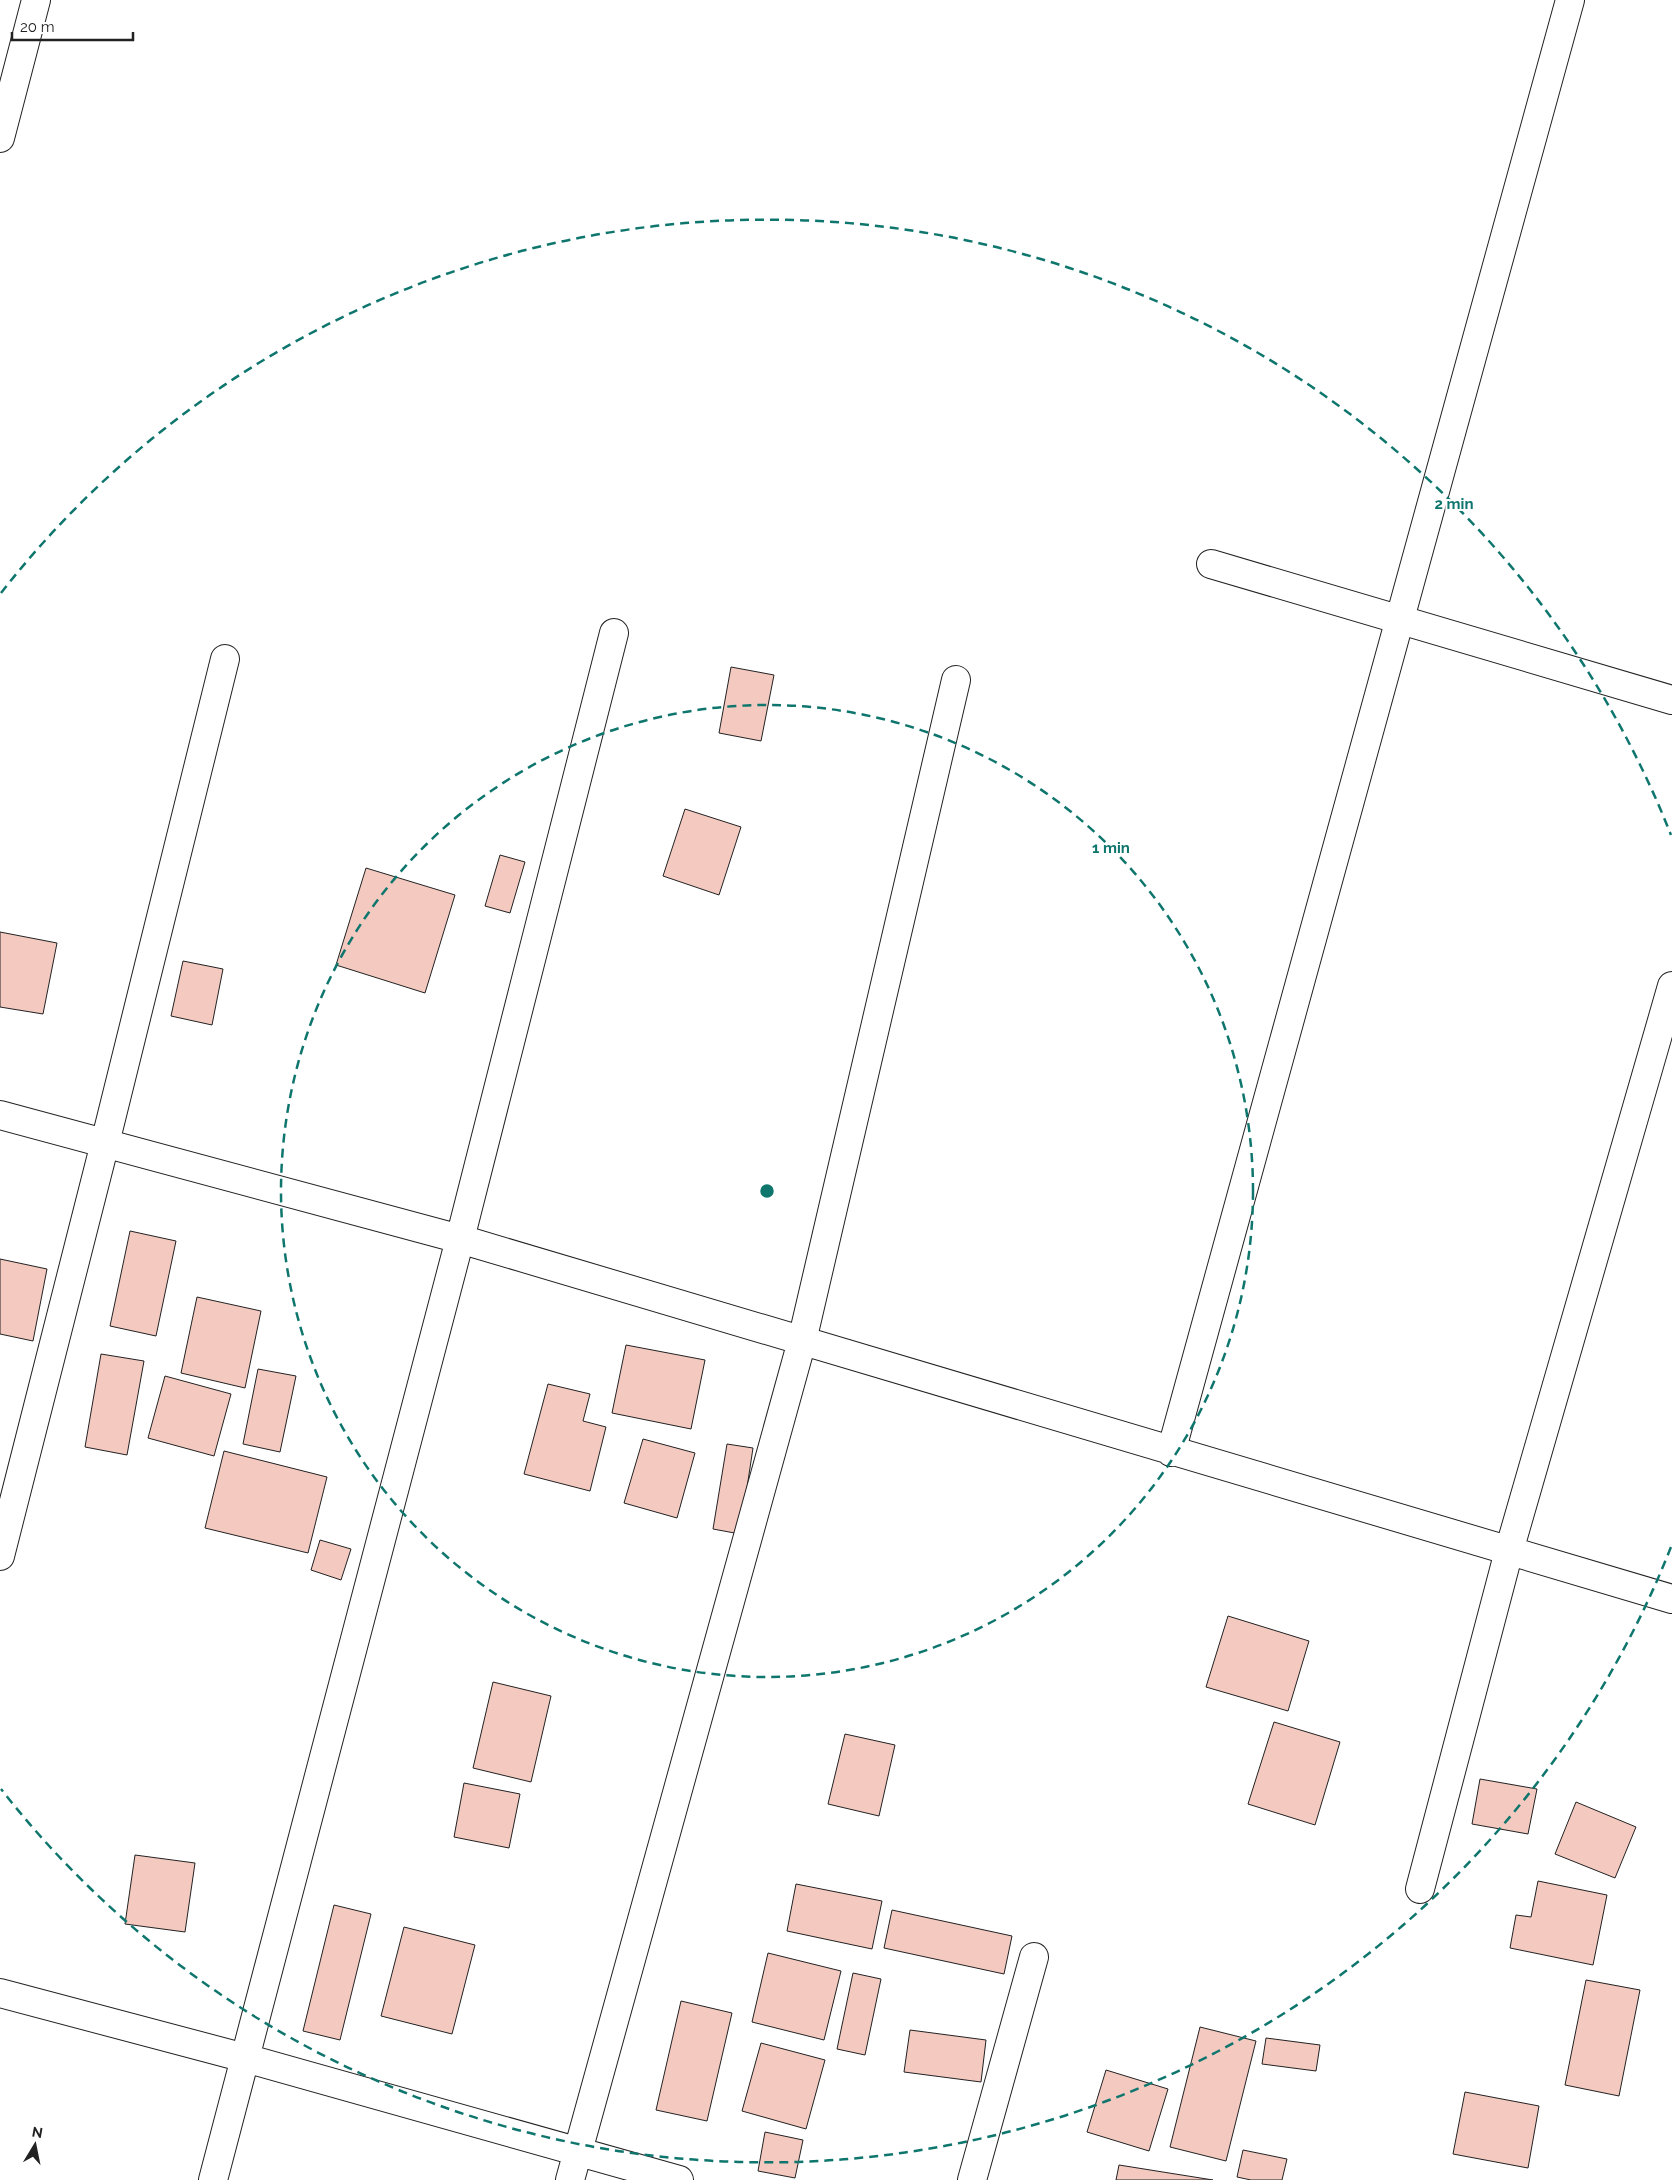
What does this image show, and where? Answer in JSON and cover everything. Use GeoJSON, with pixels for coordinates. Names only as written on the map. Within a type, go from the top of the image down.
{"type":"FeatureCollection","features":[{"type":"Feature","properties":{"kind":"street"},"geometry":{"type":"LineString","coordinates":[[0,138],[36,0]]}},
{"type":"Feature","properties":{"kind":"street"},"geometry":{"type":"LineString","coordinates":[[1171,1452],[1570,0]]}},
{"type":"Feature","properties":{"kind":"street"},"geometry":{"type":"LineString","coordinates":[[1211,564],[1672,700]]}},
{"type":"Feature","properties":{"kind":"street"},"geometry":{"type":"LineString","coordinates":[[213,2180],[460,1239],[614,633]]}},
{"type":"Feature","properties":{"kind":"street"},"geometry":{"type":"LineString","coordinates":[[0,1556],[225,659]]}},
{"type":"Feature","properties":{"kind":"street"},"geometry":{"type":"LineString","coordinates":[[570,2180],[802,1341],[956,680]]}},
{"type":"Feature","properties":{"kind":"street"},"geometry":{"type":"LineString","coordinates":[[1420,1889],[1509,1551],[1672,986]]}},
{"type":"Feature","properties":{"kind":"street"},"geometry":{"type":"LineString","coordinates":[[0,1115],[460,1239],[1171,1452],[1672,1599]]}},
{"type":"Feature","properties":{"kind":"street"},"geometry":{"type":"LineString","coordinates":[[972,2180],[1034,1956]]}},
{"type":"Feature","properties":{"kind":"street"},"geometry":{"type":"LineString","coordinates":[[0,1993],[245,2058],[679,2180]]}},
{"type":"Feature","properties":{"kind":"building"},"geometry":{"type":"Polygon","coordinates":[[[731,667],[774,675],[761,741],[719,733],[731,667]]]}},
{"type":"Feature","properties":{"kind":"building"},"geometry":{"type":"Polygon","coordinates":[[[685,809],[741,827],[719,895],[663,876],[685,809]]]}},
{"type":"Feature","properties":{"kind":"building"},"geometry":{"type":"Polygon","coordinates":[[[500,855],[525,862],[510,913],[485,906],[500,855]]]}},
{"type":"Feature","properties":{"kind":"building"},"geometry":{"type":"Polygon","coordinates":[[[366,868],[455,895],[425,993],[336,965],[366,868]]]}},
{"type":"Feature","properties":{"kind":"building"},"geometry":{"type":"Polygon","coordinates":[[[0,932],[57,943],[43,1014],[0,1007],[0,932]]]}},
{"type":"Feature","properties":{"kind":"building"},"geometry":{"type":"Polygon","coordinates":[[[183,961],[223,969],[212,1025],[171,1016],[183,961]]]}},
{"type":"Feature","properties":{"kind":"building"},"geometry":{"type":"Polygon","coordinates":[[[130,1231],[176,1241],[156,1336],[110,1326],[130,1231]]]}},
{"type":"Feature","properties":{"kind":"building"},"geometry":{"type":"Polygon","coordinates":[[[0,1259],[47,1269],[33,1341],[0,1334],[0,1259]]]}},
{"type":"Feature","properties":{"kind":"building"},"geometry":{"type":"Polygon","coordinates":[[[197,1297],[261,1311],[245,1388],[181,1373],[197,1297]]]}},
{"type":"Feature","properties":{"kind":"building"},"geometry":{"type":"Polygon","coordinates":[[[626,1345],[705,1360],[691,1429],[612,1413],[626,1345]]]}},
{"type":"Feature","properties":{"kind":"building"},"geometry":{"type":"Polygon","coordinates":[[[101,1354],[144,1361],[127,1455],[85,1447],[101,1354]]]}},
{"type":"Feature","properties":{"kind":"building"},"geometry":{"type":"Polygon","coordinates":[[[258,1369],[296,1376],[280,1452],[243,1444],[258,1369]]]}},
{"type":"Feature","properties":{"kind":"building"},"geometry":{"type":"Polygon","coordinates":[[[165,1376],[231,1394],[214,1456],[148,1438],[165,1376]]]}},
{"type":"Feature","properties":{"kind":"building"},"geometry":{"type":"Polygon","coordinates":[[[548,1384],[590,1394],[583,1421],[606,1427],[590,1491],[524,1474],[548,1384]]]}},
{"type":"Feature","properties":{"kind":"building"},"geometry":{"type":"Polygon","coordinates":[[[643,1439],[695,1453],[677,1518],[624,1503],[643,1439]]]}},
{"type":"Feature","properties":{"kind":"building"},"geometry":{"type":"Polygon","coordinates":[[[727,1444],[753,1448],[740,1534],[713,1529],[727,1444]]]}},
{"type":"Feature","properties":{"kind":"building"},"geometry":{"type":"Polygon","coordinates":[[[224,1451],[327,1477],[308,1553],[205,1528],[224,1451]]]}},
{"type":"Feature","properties":{"kind":"building"},"geometry":{"type":"Polygon","coordinates":[[[320,1540],[351,1549],[341,1580],[311,1570],[320,1540]]]}},
{"type":"Feature","properties":{"kind":"building"},"geometry":{"type":"Polygon","coordinates":[[[1228,1616],[1309,1641],[1288,1711],[1206,1687],[1228,1616]]]}},
{"type":"Feature","properties":{"kind":"building"},"geometry":{"type":"Polygon","coordinates":[[[493,1682],[551,1696],[531,1782],[473,1768],[493,1682]]]}},
{"type":"Feature","properties":{"kind":"building"},"geometry":{"type":"Polygon","coordinates":[[[1274,1722],[1340,1742],[1315,1825],[1248,1804],[1274,1722]]]}},
{"type":"Feature","properties":{"kind":"building"},"geometry":{"type":"Polygon","coordinates":[[[845,1734],[895,1745],[879,1816],[828,1804],[845,1734]]]}},
{"type":"Feature","properties":{"kind":"building"},"geometry":{"type":"Polygon","coordinates":[[[1480,1779],[1537,1789],[1528,1834],[1472,1824],[1480,1779]]]}},
{"type":"Feature","properties":{"kind":"building"},"geometry":{"type":"Polygon","coordinates":[[[464,1783],[520,1794],[509,1848],[454,1837],[464,1783]]]}},
{"type":"Feature","properties":{"kind":"building"},"geometry":{"type":"Polygon","coordinates":[[[1576,1802],[1636,1827],[1615,1878],[1555,1854],[1576,1802]]]}},
{"type":"Feature","properties":{"kind":"building"},"geometry":{"type":"Polygon","coordinates":[[[135,1855],[195,1863],[185,1932],[125,1924],[135,1855]]]}},
{"type":"Feature","properties":{"kind":"building"},"geometry":{"type":"Polygon","coordinates":[[[1538,1881],[1607,1895],[1593,1965],[1510,1948],[1516,1915],[1531,1917],[1538,1881]]]}},
{"type":"Feature","properties":{"kind":"building"},"geometry":{"type":"Polygon","coordinates":[[[796,1884],[882,1901],[872,1949],[787,1931],[796,1884]]]}},
{"type":"Feature","properties":{"kind":"building"},"geometry":{"type":"Polygon","coordinates":[[[334,1905],[371,1914],[340,2040],[303,2031],[334,1905]]]}},
{"type":"Feature","properties":{"kind":"building"},"geometry":{"type":"Polygon","coordinates":[[[892,1910],[1012,1936],[1004,1974],[884,1948],[892,1910]]]}},
{"type":"Feature","properties":{"kind":"building"},"geometry":{"type":"Polygon","coordinates":[[[404,1927],[475,1945],[452,2034],[381,2016],[404,1927]]]}},
{"type":"Feature","properties":{"kind":"building"},"geometry":{"type":"Polygon","coordinates":[[[768,1953],[841,1971],[824,2040],[752,2022],[768,1953]]]}},
{"type":"Feature","properties":{"kind":"building"},"geometry":{"type":"Polygon","coordinates":[[[853,1973],[881,1979],[865,2055],[837,2049],[853,1973]]]}},
{"type":"Feature","properties":{"kind":"building"},"geometry":{"type":"Polygon","coordinates":[[[1586,1980],[1640,1990],[1619,2096],[1565,2085],[1586,1980]]]}},
{"type":"Feature","properties":{"kind":"building"},"geometry":{"type":"Polygon","coordinates":[[[681,2001],[732,2013],[707,2121],[656,2110],[681,2001]]]}},
{"type":"Feature","properties":{"kind":"building"},"geometry":{"type":"Polygon","coordinates":[[[1200,2027],[1256,2041],[1226,2161],[1170,2147],[1200,2027]]]}},
{"type":"Feature","properties":{"kind":"building"},"geometry":{"type":"Polygon","coordinates":[[[910,2030],[986,2040],[981,2082],[904,2072],[910,2030]]]}},
{"type":"Feature","properties":{"kind":"building"},"geometry":{"type":"Polygon","coordinates":[[[1266,2038],[1320,2045],[1316,2071],[1262,2064],[1266,2038]]]}},
{"type":"Feature","properties":{"kind":"building"},"geometry":{"type":"Polygon","coordinates":[[[761,2043],[825,2060],[806,2129],[742,2111],[761,2043]]]}},
{"type":"Feature","properties":{"kind":"building"},"geometry":{"type":"Polygon","coordinates":[[[1106,2070],[1168,2089],[1149,2151],[1087,2132],[1106,2070]]]}},
{"type":"Feature","properties":{"kind":"building"},"geometry":{"type":"Polygon","coordinates":[[[1465,2092],[1539,2106],[1528,2168],[1453,2154],[1465,2092]]]}},
{"type":"Feature","properties":{"kind":"building"},"geometry":{"type":"Polygon","coordinates":[[[765,2132],[803,2140],[795,2178],[758,2171],[765,2132]]]}},
{"type":"Feature","properties":{"kind":"building"},"geometry":{"type":"Polygon","coordinates":[[[1243,2150],[1287,2159],[1282,2180],[1251,2180],[1237,2177],[1243,2150]]]}},
{"type":"Feature","properties":{"kind":"building"},"geometry":{"type":"Polygon","coordinates":[[[1119,2165],[1213,2180],[1116,2180],[1119,2165]]]}}]}
